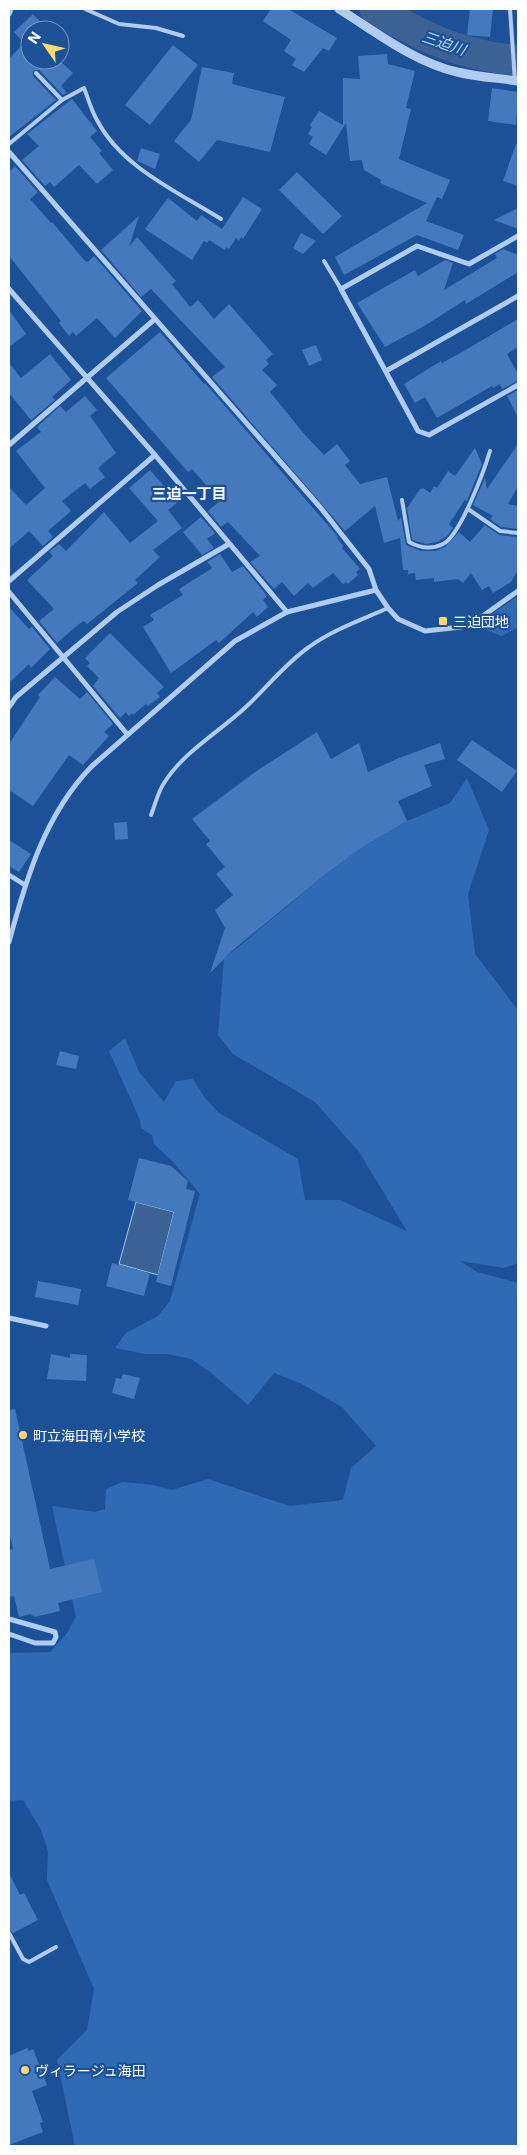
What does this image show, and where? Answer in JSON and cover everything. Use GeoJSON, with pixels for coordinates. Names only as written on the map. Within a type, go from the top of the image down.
{"type":"FeatureCollection","features":[{"type":"Feature","properties":{"kind":"street"},"geometry":{"type":"LineString","coordinates":[[9,14],[11,9]]}},
{"type":"Feature","properties":{"kind":"street"},"geometry":{"type":"LineString","coordinates":[[339,9],[398,46],[428,62],[457,72],[516,78]]}},
{"type":"Feature","properties":{"kind":"street"},"geometry":{"type":"LineString","coordinates":[[9,152],[338,528],[369,569],[376,590],[398,619],[411,627],[425,631],[461,627],[480,618],[518,591]]}},
{"type":"Feature","properties":{"kind":"street"},"geometry":{"type":"LineString","coordinates":[[518,236],[469,264],[417,246],[341,289],[418,431],[429,435],[518,385]]}},
{"type":"Feature","properties":{"kind":"street"},"geometry":{"type":"LineString","coordinates":[[9,289],[155,455],[287,612]]}},
{"type":"Feature","properties":{"kind":"street"},"geometry":{"type":"LineString","coordinates":[[386,371],[518,296]]}},
{"type":"Feature","properties":{"kind":"street"},"geometry":{"type":"LineString","coordinates":[[9,445],[156,319]]}},
{"type":"Feature","properties":{"kind":"street"},"geometry":{"type":"LineString","coordinates":[[9,581],[155,455]]}},
{"type":"Feature","properties":{"kind":"street"},"geometry":{"type":"LineString","coordinates":[[9,707],[16,697],[62,657],[133,601],[230,544]]}},
{"type":"Feature","properties":{"kind":"street"},"geometry":{"type":"LineString","coordinates":[[9,942],[25,885],[44,836],[61,804],[76,782],[235,641],[287,612],[376,590]]}},
{"type":"Feature","properties":{"kind":"street"},"geometry":{"type":"LineString","coordinates":[[9,592],[128,734]]}},
{"type":"Feature","properties":{"kind":"street"},"geometry":{"type":"LineString","coordinates":[[9,875],[25,885]]}},
{"type":"Feature","properties":{"kind":"street"},"geometry":{"type":"LineString","coordinates":[[9,1318],[46,1326]]}},
{"type":"Feature","properties":{"kind":"street"},"geometry":{"type":"LineString","coordinates":[[9,1619],[55,1632],[56,1637],[53,1643],[35,1643],[9,1634]]}},
{"type":"Feature","properties":{"kind":"lane"},"geometry":{"type":"LineString","coordinates":[[85,9],[119,24],[156,28],[183,36]]}},
{"type":"Feature","properties":{"kind":"lane"},"geometry":{"type":"LineString","coordinates":[[510,9],[516,78]]}},
{"type":"Feature","properties":{"kind":"lane"},"geometry":{"type":"LineString","coordinates":[[36,74],[62,100]]}},
{"type":"Feature","properties":{"kind":"lane"},"geometry":{"type":"LineString","coordinates":[[9,144],[62,100],[84,88],[97,121],[120,150],[144,171],[221,219]]}},
{"type":"Feature","properties":{"kind":"lane"},"geometry":{"type":"LineString","coordinates":[[324,261],[341,289]]}},
{"type":"Feature","properties":{"kind":"lane"},"geometry":{"type":"LineString","coordinates":[[402,500],[409,542],[419,548],[433,548],[445,544],[468,509],[490,451]]}},
{"type":"Feature","properties":{"kind":"lane"},"geometry":{"type":"LineString","coordinates":[[468,509],[500,531],[518,533]]}},
{"type":"Feature","properties":{"kind":"lane"},"geometry":{"type":"LineString","coordinates":[[151,815],[163,784],[177,767],[196,747],[247,706],[284,668],[309,646],[388,608]]}},
{"type":"Feature","properties":{"kind":"lane"},"geometry":{"type":"LineString","coordinates":[[9,1933],[23,1959],[29,1962],[56,1947]]}},
{"type":"Feature","properties":{"kind":"shaded area"},"geometry":{"type":"Polygon","coordinates":[[[518,596],[518,627],[502,636],[481,628],[488,617],[518,596]]]}},
{"type":"Feature","properties":{"kind":"shaded area"},"geometry":{"type":"Polygon","coordinates":[[[467,778],[489,830],[468,894],[475,954],[518,1010],[518,1263],[504,1268],[460,1261],[477,1272],[518,1283],[518,2146],[75,2146],[57,2060],[87,2030],[94,1989],[47,1880],[48,1851],[41,1830],[23,1800],[9,1801],[9,1653],[50,1652],[65,1636],[76,1617],[52,1506],[95,1512],[105,1509],[106,1489],[122,1482],[153,1485],[172,1490],[208,1479],[290,1506],[343,1500],[351,1468],[376,1446],[342,1407],[300,1383],[274,1373],[248,1405],[209,1371],[191,1359],[167,1354],[145,1354],[115,1348],[126,1333],[158,1316],[170,1301],[200,1194],[173,1162],[154,1144],[152,1135],[141,1128],[140,1120],[109,1051],[125,1038],[139,1072],[164,1102],[176,1081],[193,1079],[205,1098],[219,1113],[298,1159],[305,1200],[340,1200],[407,1231],[359,1152],[315,1102],[233,1054],[218,1035],[224,959],[327,873],[364,846],[407,821],[450,803],[467,778]]]}},
{"type":"Feature","properties":{"kind":"shaded area"},"geometry":{"type":"Polygon","coordinates":[[[136,1202],[174,1212],[158,1275],[119,1264],[136,1202]]]}},
{"type":"Feature","properties":{"kind":"building"},"geometry":{"type":"Polygon","coordinates":[[[271,9],[288,9],[337,38],[329,51],[323,48],[304,72],[292,65],[296,59],[284,51],[291,40],[263,21],[271,9]]]}},
{"type":"Feature","properties":{"kind":"building"},"geometry":{"type":"Polygon","coordinates":[[[470,9],[493,9],[490,37],[467,35],[470,9]]]}},
{"type":"Feature","properties":{"kind":"building"},"geometry":{"type":"Polygon","coordinates":[[[33,14],[39,20],[27,20],[33,14]]]}},
{"type":"Feature","properties":{"kind":"building"},"geometry":{"type":"Polygon","coordinates":[[[20,26],[20,39],[14,32],[20,26]]]}},
{"type":"Feature","properties":{"kind":"building"},"geometry":{"type":"Polygon","coordinates":[[[173,45],[198,65],[150,125],[125,105],[173,45]]]}},
{"type":"Feature","properties":{"kind":"building"},"geometry":{"type":"Polygon","coordinates":[[[20,47],[20,70],[39,70],[33,71],[33,76],[56,100],[9,137],[9,59],[20,47]]]}},
{"type":"Feature","properties":{"kind":"building"},"geometry":{"type":"Polygon","coordinates":[[[387,54],[388,64],[415,71],[406,108],[411,109],[399,159],[450,180],[442,199],[437,197],[426,221],[464,235],[458,250],[417,235],[344,275],[335,257],[427,203],[380,183],[381,180],[364,170],[362,160],[350,161],[346,123],[326,155],[309,144],[313,137],[308,134],[312,127],[310,125],[319,111],[343,125],[343,78],[360,79],[358,56],[387,54]]]}},
{"type":"Feature","properties":{"kind":"building"},"geometry":{"type":"Polygon","coordinates":[[[202,67],[234,73],[232,84],[285,97],[270,152],[217,140],[199,162],[174,141],[191,120],[202,67]]]}},
{"type":"Feature","properties":{"kind":"building"},"geometry":{"type":"Polygon","coordinates":[[[39,70],[70,70],[73,73],[61,86],[67,93],[63,95],[39,70]]]}},
{"type":"Feature","properties":{"kind":"building"},"geometry":{"type":"Polygon","coordinates":[[[492,88],[518,92],[516,125],[488,121],[492,88]]]}},
{"type":"Feature","properties":{"kind":"building"},"geometry":{"type":"Polygon","coordinates":[[[72,99],[97,131],[90,137],[102,151],[99,153],[113,170],[97,184],[79,165],[54,187],[50,182],[45,186],[22,160],[39,146],[27,134],[72,99]]]}},
{"type":"Feature","properties":{"kind":"building"},"geometry":{"type":"Polygon","coordinates":[[[516,144],[518,144],[518,186],[503,181],[516,144]]]}},
{"type":"Feature","properties":{"kind":"building"},"geometry":{"type":"Polygon","coordinates":[[[141,148],[160,154],[155,169],[137,161],[141,148]]]}},
{"type":"Feature","properties":{"kind":"building"},"geometry":{"type":"Polygon","coordinates":[[[15,166],[38,192],[30,199],[51,223],[85,261],[88,262],[94,256],[142,311],[115,338],[97,318],[76,336],[73,332],[69,336],[59,323],[61,321],[9,256],[9,172],[15,166]]]}},
{"type":"Feature","properties":{"kind":"building"},"geometry":{"type":"Polygon","coordinates":[[[297,172],[342,216],[323,234],[279,190],[297,172]]]}},
{"type":"Feature","properties":{"kind":"building"},"geometry":{"type":"Polygon","coordinates":[[[243,197],[262,209],[243,239],[241,237],[239,241],[236,238],[229,249],[226,247],[225,250],[209,240],[207,243],[204,241],[192,260],[145,229],[168,198],[197,221],[201,215],[222,229],[243,197]]]}},
{"type":"Feature","properties":{"kind":"building"},"geometry":{"type":"Polygon","coordinates":[[[518,208],[518,229],[494,220],[518,208]]]}},
{"type":"Feature","properties":{"kind":"building"},"geometry":{"type":"Polygon","coordinates":[[[139,216],[129,247],[137,237],[176,281],[172,284],[190,307],[198,300],[214,319],[229,304],[273,354],[266,360],[269,364],[262,370],[277,385],[270,392],[324,455],[337,444],[350,461],[345,465],[360,484],[387,477],[398,521],[401,517],[406,545],[421,551],[435,551],[445,547],[459,532],[470,542],[485,525],[499,535],[518,537],[518,570],[511,582],[493,593],[489,586],[482,590],[471,573],[463,583],[458,579],[434,582],[434,578],[416,580],[415,573],[408,574],[408,570],[403,570],[400,538],[384,543],[375,506],[345,531],[212,377],[225,367],[151,289],[141,297],[101,250],[139,216]]]}},
{"type":"Feature","properties":{"kind":"building"},"geometry":{"type":"Polygon","coordinates":[[[301,233],[316,241],[303,254],[293,248],[301,233]]]}},
{"type":"Feature","properties":{"kind":"building"},"geometry":{"type":"Polygon","coordinates":[[[503,249],[518,255],[518,272],[466,304],[465,300],[426,325],[385,347],[357,303],[415,270],[418,276],[445,260],[453,263],[444,290],[497,258],[495,254],[503,249]]]}},
{"type":"Feature","properties":{"kind":"building"},"geometry":{"type":"Polygon","coordinates":[[[9,310],[26,334],[9,347],[9,310]]]}},
{"type":"Feature","properties":{"kind":"building"},"geometry":{"type":"Polygon","coordinates":[[[518,319],[518,347],[507,354],[518,374],[518,381],[502,389],[500,384],[493,388],[492,386],[437,418],[425,397],[415,403],[404,384],[441,361],[442,363],[518,319]]]}},
{"type":"Feature","properties":{"kind":"building"},"geometry":{"type":"Polygon","coordinates":[[[160,332],[338,537],[343,546],[342,548],[360,569],[356,572],[358,575],[348,584],[346,582],[343,584],[333,573],[313,588],[308,583],[294,596],[282,582],[274,589],[250,562],[260,556],[228,522],[221,527],[208,511],[220,501],[192,469],[188,472],[106,378],[160,332]]]}},
{"type":"Feature","properties":{"kind":"building"},"geometry":{"type":"Polygon","coordinates":[[[316,345],[322,360],[309,366],[302,350],[316,345]]]}},
{"type":"Feature","properties":{"kind":"building"},"geometry":{"type":"Polygon","coordinates":[[[50,354],[71,380],[52,397],[55,400],[31,420],[9,393],[9,363],[21,378],[50,354]]]}},
{"type":"Feature","properties":{"kind":"building"},"geometry":{"type":"Polygon","coordinates":[[[518,390],[518,417],[507,396],[518,390]]]}},
{"type":"Feature","properties":{"kind":"building"},"geometry":{"type":"Polygon","coordinates":[[[85,396],[97,410],[90,416],[116,453],[98,468],[105,477],[90,489],[85,483],[62,501],[71,511],[48,531],[53,537],[43,546],[29,531],[9,549],[9,487],[26,505],[45,488],[16,451],[41,432],[37,427],[60,406],[66,412],[85,396]]]}},
{"type":"Feature","properties":{"kind":"building"},"geometry":{"type":"Polygon","coordinates":[[[518,444],[518,486],[508,504],[518,506],[518,529],[501,527],[490,519],[493,516],[473,505],[485,478],[487,489],[518,444]]]}},
{"type":"Feature","properties":{"kind":"building"},"geometry":{"type":"Polygon","coordinates":[[[475,448],[482,464],[467,501],[465,500],[449,524],[453,528],[447,536],[437,542],[426,544],[412,540],[407,508],[420,489],[423,488],[430,493],[434,486],[437,488],[448,471],[455,476],[475,448]]]}},
{"type":"Feature","properties":{"kind":"building"},"geometry":{"type":"Polygon","coordinates":[[[150,470],[178,502],[168,510],[182,528],[153,550],[160,557],[135,580],[138,583],[87,624],[84,621],[79,624],[57,643],[39,621],[54,609],[27,580],[53,556],[49,552],[59,544],[66,551],[104,512],[130,543],[158,521],[129,488],[150,470]]]}},
{"type":"Feature","properties":{"kind":"building"},"geometry":{"type":"Polygon","coordinates":[[[201,517],[215,533],[207,539],[214,548],[202,555],[183,532],[201,517]]]}},
{"type":"Feature","properties":{"kind":"building"},"geometry":{"type":"Polygon","coordinates":[[[220,554],[232,572],[243,566],[267,596],[263,600],[268,607],[257,617],[253,612],[219,643],[216,640],[171,673],[143,627],[154,620],[150,615],[183,595],[179,589],[211,569],[212,567],[207,562],[220,554]]]}},
{"type":"Feature","properties":{"kind":"building"},"geometry":{"type":"Polygon","coordinates":[[[9,607],[29,629],[32,627],[50,649],[31,668],[29,664],[9,683],[9,607]]]}},
{"type":"Feature","properties":{"kind":"building"},"geometry":{"type":"Polygon","coordinates":[[[110,633],[164,687],[157,693],[160,697],[148,706],[146,704],[133,715],[132,713],[129,716],[126,712],[120,718],[93,686],[99,678],[87,666],[90,663],[85,658],[110,633]]]}},
{"type":"Feature","properties":{"kind":"building"},"geometry":{"type":"Polygon","coordinates":[[[55,677],[80,699],[87,692],[113,724],[104,732],[109,736],[83,765],[69,755],[33,806],[9,790],[9,744],[40,697],[38,695],[55,677]]]}},
{"type":"Feature","properties":{"kind":"building"},"geometry":{"type":"Polygon","coordinates":[[[317,732],[331,759],[359,743],[368,772],[440,743],[445,759],[424,765],[432,786],[398,801],[407,821],[364,846],[327,873],[234,949],[210,973],[225,928],[215,910],[233,895],[216,874],[225,867],[206,844],[210,841],[192,819],[255,772],[317,732]]]}},
{"type":"Feature","properties":{"kind":"building"},"geometry":{"type":"Polygon","coordinates":[[[472,740],[517,771],[502,792],[457,760],[472,740]]]}},
{"type":"Feature","properties":{"kind":"building"},"geometry":{"type":"Polygon","coordinates":[[[127,822],[128,839],[115,840],[114,823],[127,822]]]}},
{"type":"Feature","properties":{"kind":"building"},"geometry":{"type":"Polygon","coordinates":[[[9,840],[31,854],[19,872],[9,866],[9,840]]]}},
{"type":"Feature","properties":{"kind":"building"},"geometry":{"type":"Polygon","coordinates":[[[60,1051],[79,1056],[76,1069],[56,1065],[60,1051]]]}},
{"type":"Feature","properties":{"kind":"building"},"geometry":{"type":"Polygon","coordinates":[[[139,1158],[171,1166],[188,1181],[186,1189],[195,1191],[171,1286],[156,1282],[174,1212],[128,1200],[139,1158]]]}},
{"type":"Feature","properties":{"kind":"building"},"geometry":{"type":"Polygon","coordinates":[[[112,1263],[150,1273],[144,1296],[106,1286],[112,1263]]]}},
{"type":"Feature","properties":{"kind":"building"},"geometry":{"type":"Polygon","coordinates":[[[38,1281],[81,1289],[78,1305],[35,1297],[38,1281]]]}},
{"type":"Feature","properties":{"kind":"building"},"geometry":{"type":"Polygon","coordinates":[[[51,1354],[70,1358],[70,1354],[87,1355],[86,1381],[47,1379],[51,1354]]]}},
{"type":"Feature","properties":{"kind":"building"},"geometry":{"type":"Polygon","coordinates":[[[123,1374],[140,1378],[134,1399],[112,1393],[116,1378],[121,1379],[123,1374]]]}},
{"type":"Feature","properties":{"kind":"building"},"geometry":{"type":"Polygon","coordinates":[[[15,1409],[50,1569],[94,1559],[102,1592],[58,1603],[60,1611],[35,1617],[30,1614],[19,1617],[14,1596],[9,1597],[9,1550],[13,1549],[9,1531],[9,1410],[15,1409]]]}},
{"type":"Feature","properties":{"kind":"building"},"geometry":{"type":"Polygon","coordinates":[[[9,1873],[20,1895],[24,1893],[38,1920],[13,1933],[9,1929],[9,1873]]]}},
{"type":"Feature","properties":{"kind":"building"},"geometry":{"type":"Polygon","coordinates":[[[27,2048],[29,2051],[33,2049],[47,2085],[32,2091],[43,2122],[40,2123],[43,2132],[9,2145],[9,2056],[27,2048]]]}},
{"type":"Feature","properties":{"kind":"waterway","name":"三迫川"},"geometry":{"type":"LineString","coordinates":[[375,9],[410,29],[443,44],[478,54],[518,61]]}},
{"type":"Feature","properties":{"kind":"place","name":"三迫団地"},"geometry":{"type":"Point","coordinates":[443,621]}},
{"type":"Feature","properties":{"kind":"place","name":"町立海田南小学校"},"geometry":{"type":"Point","coordinates":[23,1435]}},
{"type":"Feature","properties":{"kind":"place","name":"ヴィラージュ海田"},"geometry":{"type":"Point","coordinates":[25,2070]}},
{"type":"Feature","properties":{"kind":"district","name":"三迫一丁目"},"geometry":{"type":"Point","coordinates":[189,493]}}]}
